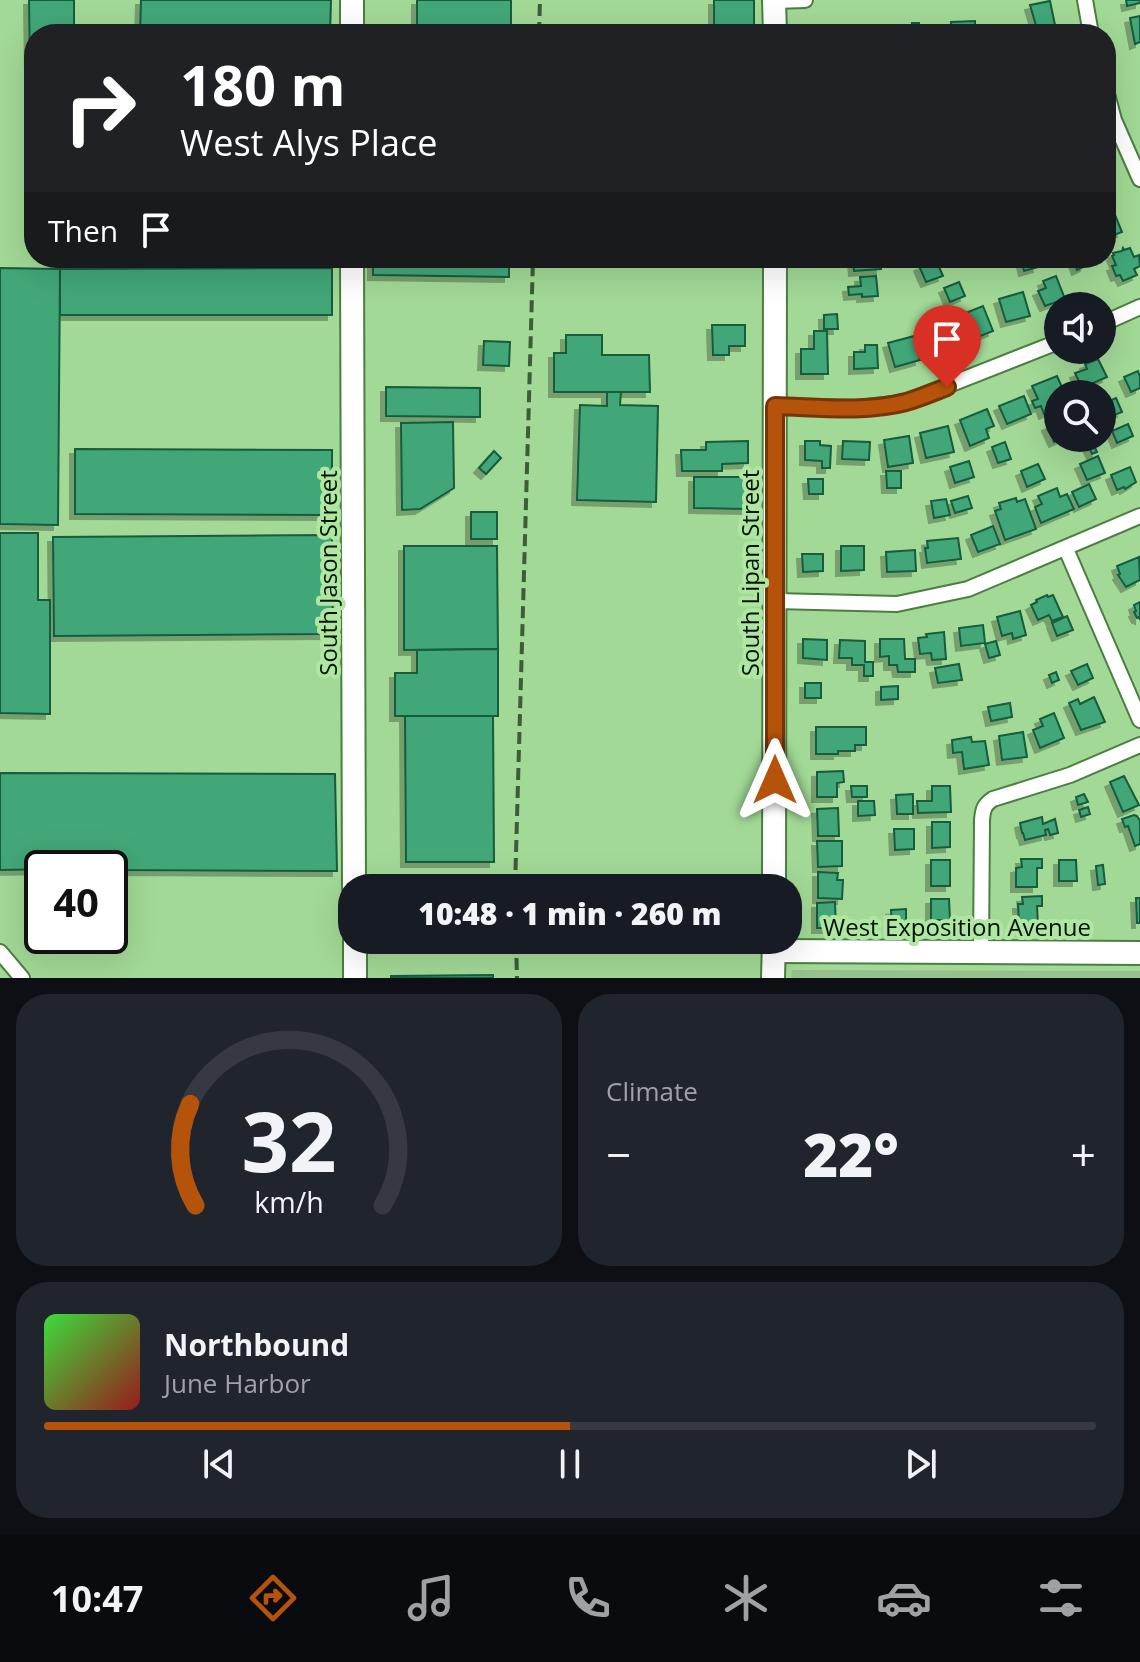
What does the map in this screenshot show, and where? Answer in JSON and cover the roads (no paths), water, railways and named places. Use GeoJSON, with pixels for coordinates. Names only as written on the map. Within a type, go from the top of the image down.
{"type":"FeatureCollection","features":[{"type":"Feature","properties":{"kind":"street"},"geometry":{"type":"LineString","coordinates":[[352,0],[352,24]]}},
{"type":"Feature","properties":{"kind":"street"},"geometry":{"type":"LineString","coordinates":[[775,24],[774,1],[805,0]]}},
{"type":"Feature","properties":{"kind":"street"},"geometry":{"type":"LineString","coordinates":[[1085,0],[1089,24]]}},
{"type":"Feature","properties":{"kind":"street"},"geometry":{"type":"LineString","coordinates":[[1116,133],[1140,179]]}},
{"type":"Feature","properties":{"kind":"street","name":"South Jason Street"},"geometry":{"type":"LineString","coordinates":[[352,268],[354,874]]}},
{"type":"Feature","properties":{"kind":"street","name":"South Lipan Street"},"geometry":{"type":"LineString","coordinates":[[774,874],[775,268]]}},
{"type":"Feature","properties":{"kind":"street"},"geometry":{"type":"LineString","coordinates":[[1116,318],[1140,307]]}},
{"type":"Feature","properties":{"kind":"street"},"geometry":{"type":"LineString","coordinates":[[775,406],[856,408],[903,403],[1044,348]]}},
{"type":"Feature","properties":{"kind":"street"},"geometry":{"type":"LineString","coordinates":[[775,601],[897,604],[968,589],[1140,516]]}},
{"type":"Feature","properties":{"kind":"street"},"geometry":{"type":"LineString","coordinates":[[1066,549],[1140,720]]}},
{"type":"Feature","properties":{"kind":"street"},"geometry":{"type":"LineString","coordinates":[[981,952],[982,820],[986,804],[993,799],[1070,775],[1140,745]]}},
{"type":"Feature","properties":{"kind":"street","name":"West Exposition Avenue"},"geometry":{"type":"LineString","coordinates":[[802,947],[1140,953]]}},
{"type":"Feature","properties":{"kind":"street"},"geometry":{"type":"LineString","coordinates":[[0,952],[22,978]]}},
{"type":"Feature","properties":{"kind":"street"},"geometry":{"type":"LineString","coordinates":[[355,954],[355,978]]}},
{"type":"Feature","properties":{"kind":"street"},"geometry":{"type":"LineString","coordinates":[[773,978],[774,954]]}},
{"type":"Feature","properties":{"kind":"railway"},"geometry":{"type":"LineString","coordinates":[[539,24],[540,0]]}},
{"type":"Feature","properties":{"kind":"railway"},"geometry":{"type":"LineString","coordinates":[[515,874],[533,268]]}},
{"type":"Feature","properties":{"kind":"railway"},"geometry":{"type":"LineString","coordinates":[[516,954],[517,978]]}}]}
